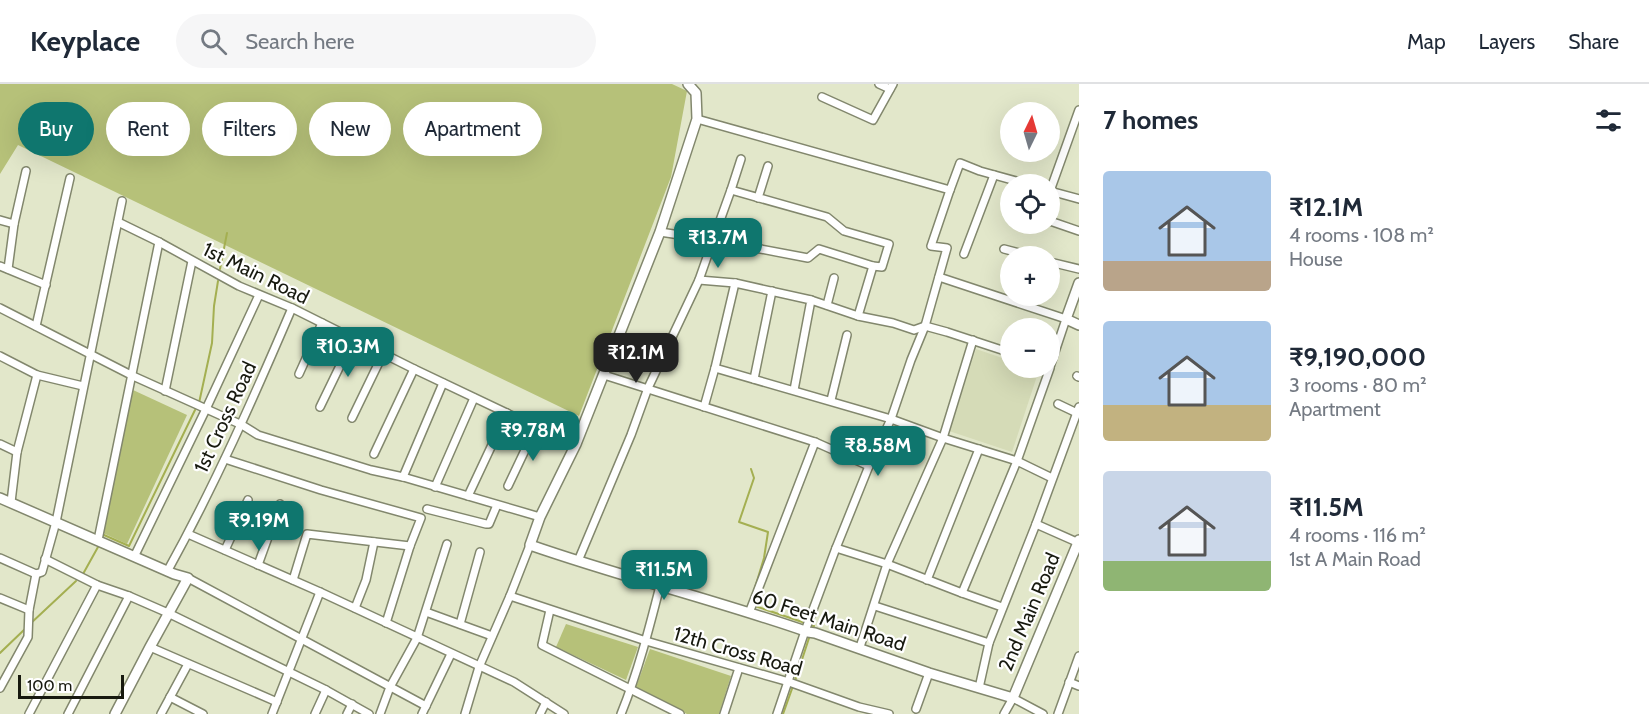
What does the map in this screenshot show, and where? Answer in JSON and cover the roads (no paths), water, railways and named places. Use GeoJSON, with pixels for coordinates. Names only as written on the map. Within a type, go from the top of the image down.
{"type":"FeatureCollection","features":[{"type":"Feature","properties":{"kind":"street"},"geometry":{"type":"LineString","coordinates":[[465,714],[479,667],[510,596],[540,517],[576,444],[660,232],[697,119],[696,93],[688,84]]}},
{"type":"Feature","properties":{"kind":"street"},"geometry":{"type":"LineString","coordinates":[[822,97],[873,120],[892,87],[879,84]]}},
{"type":"Feature","properties":{"kind":"street"},"geometry":{"type":"LineString","coordinates":[[1056,174],[1079,110]]}},
{"type":"Feature","properties":{"kind":"street"},"geometry":{"type":"LineString","coordinates":[[697,119],[950,190]]}},
{"type":"Feature","properties":{"kind":"street"},"geometry":{"type":"LineString","coordinates":[[578,561],[648,388],[699,279],[741,159]]}},
{"type":"Feature","properties":{"kind":"street"},"geometry":{"type":"LineString","coordinates":[[777,714],[836,548],[869,466],[891,419],[925,326],[947,249],[932,246],[960,163],[1000,177]]}},
{"type":"Feature","properties":{"kind":"street"},"geometry":{"type":"LineString","coordinates":[[758,198],[768,166]]}},
{"type":"Feature","properties":{"kind":"street"},"geometry":{"type":"LineString","coordinates":[[8,269],[14,224],[26,171]]}},
{"type":"Feature","properties":{"kind":"street"},"geometry":{"type":"LineString","coordinates":[[964,254],[994,175]]}},
{"type":"Feature","properties":{"kind":"street"},"geometry":{"type":"LineString","coordinates":[[36,326],[70,178]]}},
{"type":"Feature","properties":{"kind":"street"},"geometry":{"type":"LineString","coordinates":[[660,232],[808,258],[819,249],[882,267],[889,244],[844,231],[827,217],[731,190]]}},
{"type":"Feature","properties":{"kind":"street"},"geometry":{"type":"LineString","coordinates":[[1060,194],[1079,199]]}},
{"type":"Feature","properties":{"kind":"street"},"geometry":{"type":"LineString","coordinates":[[0,558],[36,574],[42,572],[56,522],[122,201]]}},
{"type":"Feature","properties":{"kind":"street"},"geometry":{"type":"LineString","coordinates":[[0,220],[14,224]]}},
{"type":"Feature","properties":{"kind":"street","name":"1st Main Road"},"geometry":{"type":"LineString","coordinates":[[118,222],[239,286],[292,308],[474,398],[576,444]]}},
{"type":"Feature","properties":{"kind":"street"},"geometry":{"type":"LineString","coordinates":[[1060,224],[1079,231]]}},
{"type":"Feature","properties":{"kind":"street"},"geometry":{"type":"LineString","coordinates":[[98,540],[159,242]]}},
{"type":"Feature","properties":{"kind":"street"},"geometry":{"type":"LineString","coordinates":[[165,391],[192,261]]}},
{"type":"Feature","properties":{"kind":"street"},"geometry":{"type":"LineString","coordinates":[[1060,264],[1079,269]]}},
{"type":"Feature","properties":{"kind":"street"},"geometry":{"type":"LineString","coordinates":[[0,266],[46,285]]}},
{"type":"Feature","properties":{"kind":"street"},"geometry":{"type":"LineString","coordinates":[[858,316],[873,266]]}},
{"type":"Feature","properties":{"kind":"street"},"geometry":{"type":"LineString","coordinates":[[939,277],[1079,325]]}},
{"type":"Feature","properties":{"kind":"street"},"geometry":{"type":"LineString","coordinates":[[827,305],[834,278]]}},
{"type":"Feature","properties":{"kind":"street"},"geometry":{"type":"LineString","coordinates":[[699,279],[735,283],[811,300],[858,316],[914,330],[925,326],[1000,349]]}},
{"type":"Feature","properties":{"kind":"street"},"geometry":{"type":"LineString","coordinates":[[704,406],[735,283]]}},
{"type":"Feature","properties":{"kind":"street"},"geometry":{"type":"LineString","coordinates":[[1060,337],[1079,283]]}},
{"type":"Feature","properties":{"kind":"street"},"geometry":{"type":"LineString","coordinates":[[754,379],[772,291]]}},
{"type":"Feature","properties":{"kind":"street"},"geometry":{"type":"LineString","coordinates":[[135,555],[259,294]]}},
{"type":"Feature","properties":{"kind":"street"},"geometry":{"type":"LineString","coordinates":[[794,390],[811,300]]}},
{"type":"Feature","properties":{"kind":"street"},"geometry":{"type":"LineString","coordinates":[[0,308],[133,376],[242,424],[258,435],[540,517]]}},
{"type":"Feature","properties":{"kind":"street","name":"1st Cross Road"},"geometry":{"type":"LineString","coordinates":[[168,570],[242,424],[292,308]]}},
{"type":"Feature","properties":{"kind":"street"},"geometry":{"type":"LineString","coordinates":[[299,374],[322,323]]}},
{"type":"Feature","properties":{"kind":"street"},"geometry":{"type":"LineString","coordinates":[[831,400],[847,335]]}},
{"type":"Feature","properties":{"kind":"street"},"geometry":{"type":"LineString","coordinates":[[320,406],[353,339]]}},
{"type":"Feature","properties":{"kind":"street"},"geometry":{"type":"LineString","coordinates":[[861,648],[887,564],[943,438],[973,340]]}},
{"type":"Feature","properties":{"kind":"street"},"geometry":{"type":"LineString","coordinates":[[352,418],[383,354]]}},
{"type":"Feature","properties":{"kind":"street"},"geometry":{"type":"LineString","coordinates":[[0,356],[37,375],[83,386]]}},
{"type":"Feature","properties":{"kind":"street"},"geometry":{"type":"LineString","coordinates":[[715,368],[891,419],[1017,461],[1052,478]]}},
{"type":"Feature","properties":{"kind":"street"},"geometry":{"type":"LineString","coordinates":[[374,454],[414,369]]}},
{"type":"Feature","properties":{"kind":"street"},"geometry":{"type":"LineString","coordinates":[[10,502],[17,452],[37,375]]}},
{"type":"Feature","properties":{"kind":"street"},"geometry":{"type":"LineString","coordinates":[[604,375],[815,442],[869,466]]}},
{"type":"Feature","properties":{"kind":"street"},"geometry":{"type":"LineString","coordinates":[[962,593],[1017,461],[1046,378]]}},
{"type":"Feature","properties":{"kind":"street"},"geometry":{"type":"LineString","coordinates":[[403,477],[443,383]]}},
{"type":"Feature","properties":{"kind":"street"},"geometry":{"type":"LineString","coordinates":[[435,487],[474,398]]}},
{"type":"Feature","properties":{"kind":"street"},"geometry":{"type":"LineString","coordinates":[[979,688],[989,643],[1078,410],[1058,404]]}},
{"type":"Feature","properties":{"kind":"street"},"geometry":{"type":"LineString","coordinates":[[468,496],[507,413]]}},
{"type":"Feature","properties":{"kind":"street"},"geometry":{"type":"LineString","coordinates":[[508,486],[536,427]]}},
{"type":"Feature","properties":{"kind":"street"},"geometry":{"type":"LineString","coordinates":[[751,608],[815,442]]}},
{"type":"Feature","properties":{"kind":"street"},"geometry":{"type":"LineString","coordinates":[[0,444],[17,452]]}},
{"type":"Feature","properties":{"kind":"street"},"geometry":{"type":"LineString","coordinates":[[927,580],[979,449]]}},
{"type":"Feature","properties":{"kind":"street"},"geometry":{"type":"LineString","coordinates":[[225,459],[321,490],[421,518],[386,623]]}},
{"type":"Feature","properties":{"kind":"street"},"geometry":{"type":"LineString","coordinates":[[0,498],[135,555],[174,574],[188,578],[426,706]]}},
{"type":"Feature","properties":{"kind":"street"},"geometry":{"type":"LineString","coordinates":[[225,550],[248,500]]}},
{"type":"Feature","properties":{"kind":"street"},"geometry":{"type":"LineString","coordinates":[[258,565],[280,504]]}},
{"type":"Feature","properties":{"kind":"street"},"geometry":{"type":"LineString","coordinates":[[427,509],[489,524],[497,506]]}},
{"type":"Feature","properties":{"kind":"street"},"geometry":{"type":"LineString","coordinates":[[1036,524],[1079,542]]}},
{"type":"Feature","properties":{"kind":"street"},"geometry":{"type":"LineString","coordinates":[[188,534],[514,682],[564,714]]}},
{"type":"Feature","properties":{"kind":"street"},"geometry":{"type":"LineString","coordinates":[[293,580],[307,534],[410,546]]}},
{"type":"Feature","properties":{"kind":"street"},"geometry":{"type":"LineString","coordinates":[[355,608],[366,580],[374,542]]}},
{"type":"Feature","properties":{"kind":"street","name":"2nd Main Road"},"geometry":{"type":"LineString","coordinates":[[1013,698],[1079,542]]}},
{"type":"Feature","properties":{"kind":"street"},"geometry":{"type":"LineString","coordinates":[[380,714],[390,687],[417,638],[447,544]]}},
{"type":"Feature","properties":{"kind":"street","name":"60 Feet Main Road"},"geometry":{"type":"LineString","coordinates":[[530,545],[660,586],[751,608],[929,673],[1013,698]]}},
{"type":"Feature","properties":{"kind":"street"},"geometry":{"type":"LineString","coordinates":[[836,548],[887,564],[1002,607]]}},
{"type":"Feature","properties":{"kind":"street"},"geometry":{"type":"LineString","coordinates":[[460,624],[480,552]]}},
{"type":"Feature","properties":{"kind":"street"},"geometry":{"type":"LineString","coordinates":[[45,559],[97,585],[168,613],[326,690],[369,714]]}},
{"type":"Feature","properties":{"kind":"street"},"geometry":{"type":"LineString","coordinates":[[0,688],[28,637],[29,610],[36,574]]}},
{"type":"Feature","properties":{"kind":"street"},"geometry":{"type":"LineString","coordinates":[[116,714],[188,578]]}},
{"type":"Feature","properties":{"kind":"street"},"geometry":{"type":"LineString","coordinates":[[29,714],[97,585]]}},
{"type":"Feature","properties":{"kind":"street"},"geometry":{"type":"LineString","coordinates":[[621,714],[646,641],[660,586]]}},
{"type":"Feature","properties":{"kind":"street"},"geometry":{"type":"LineString","coordinates":[[272,714],[320,592]]}},
{"type":"Feature","properties":{"kind":"street"},"geometry":{"type":"LineString","coordinates":[[68,714],[129,596]]}},
{"type":"Feature","properties":{"kind":"street","name":"12th Cross Road"},"geometry":{"type":"LineString","coordinates":[[510,596],[646,641],[789,682],[857,711],[889,714]]}},
{"type":"Feature","properties":{"kind":"street"},"geometry":{"type":"LineString","coordinates":[[0,598],[29,610]]}},
{"type":"Feature","properties":{"kind":"street"},"geometry":{"type":"LineString","coordinates":[[874,606],[989,643]]}},
{"type":"Feature","properties":{"kind":"street"},"geometry":{"type":"LineString","coordinates":[[550,610],[542,645],[680,714]]}},
{"type":"Feature","properties":{"kind":"street"},"geometry":{"type":"LineString","coordinates":[[426,612],[492,636]]}},
{"type":"Feature","properties":{"kind":"street"},"geometry":{"type":"LineString","coordinates":[[150,647],[277,702]]}},
{"type":"Feature","properties":{"kind":"street"},"geometry":{"type":"LineString","coordinates":[[422,714],[451,654]]}},
{"type":"Feature","properties":{"kind":"street"},"geometry":{"type":"LineString","coordinates":[[1058,714],[1079,656]]}},
{"type":"Feature","properties":{"kind":"street"},"geometry":{"type":"LineString","coordinates":[[161,714],[188,664]]}},
{"type":"Feature","properties":{"kind":"street"},"geometry":{"type":"LineString","coordinates":[[724,714],[739,668]]}},
{"type":"Feature","properties":{"kind":"street"},"geometry":{"type":"LineString","coordinates":[[916,709],[929,673]]}},
{"type":"Feature","properties":{"kind":"street"},"geometry":{"type":"LineString","coordinates":[[1069,682],[1079,686]]}},
{"type":"Feature","properties":{"kind":"street"},"geometry":{"type":"LineString","coordinates":[[315,714],[326,690]]}},
{"type":"Feature","properties":{"kind":"street"},"geometry":{"type":"LineString","coordinates":[[170,697],[193,712],[203,714]]}},
{"type":"Feature","properties":{"kind":"street"},"geometry":{"type":"LineString","coordinates":[[1005,714],[1013,698],[1043,714]]}},
{"type":"Feature","properties":{"kind":"street"},"geometry":{"type":"LineString","coordinates":[[540,714],[546,702]]}},
{"type":"Feature","properties":{"kind":"street"},"geometry":{"type":"LineString","coordinates":[[347,714],[352,704]]}},
{"type":"Feature","properties":{"kind":"waterway"},"geometry":{"type":"LineString","coordinates":[[220,269],[227,233]]}},
{"type":"Feature","properties":{"kind":"waterway"},"geometry":{"type":"LineString","coordinates":[[199,403],[212,343],[218,281]]}},
{"type":"Feature","properties":{"kind":"waterway"},"geometry":{"type":"LineString","coordinates":[[104,535],[129,546],[195,410]]}},
{"type":"Feature","properties":{"kind":"waterway"},"geometry":{"type":"LineString","coordinates":[[750,604],[764,558],[768,532],[739,522],[754,478],[751,469]]}},
{"type":"Feature","properties":{"kind":"waterway"},"geometry":{"type":"LineString","coordinates":[[83,574],[98,547]]}},
{"type":"Feature","properties":{"kind":"waterway"},"geometry":{"type":"LineString","coordinates":[[30,624],[76,581]]}},
{"type":"Feature","properties":{"kind":"waterway"},"geometry":{"type":"LineString","coordinates":[[755,606],[814,626],[812,630]]}},
{"type":"Feature","properties":{"kind":"waterway"},"geometry":{"type":"LineString","coordinates":[[0,653],[26,628]]}},
{"type":"Feature","properties":{"kind":"waterway"},"geometry":{"type":"LineString","coordinates":[[795,681],[810,635]]}},
{"type":"Feature","properties":{"kind":"waterway"},"geometry":{"type":"LineString","coordinates":[[783,714],[793,686]]}}]}
